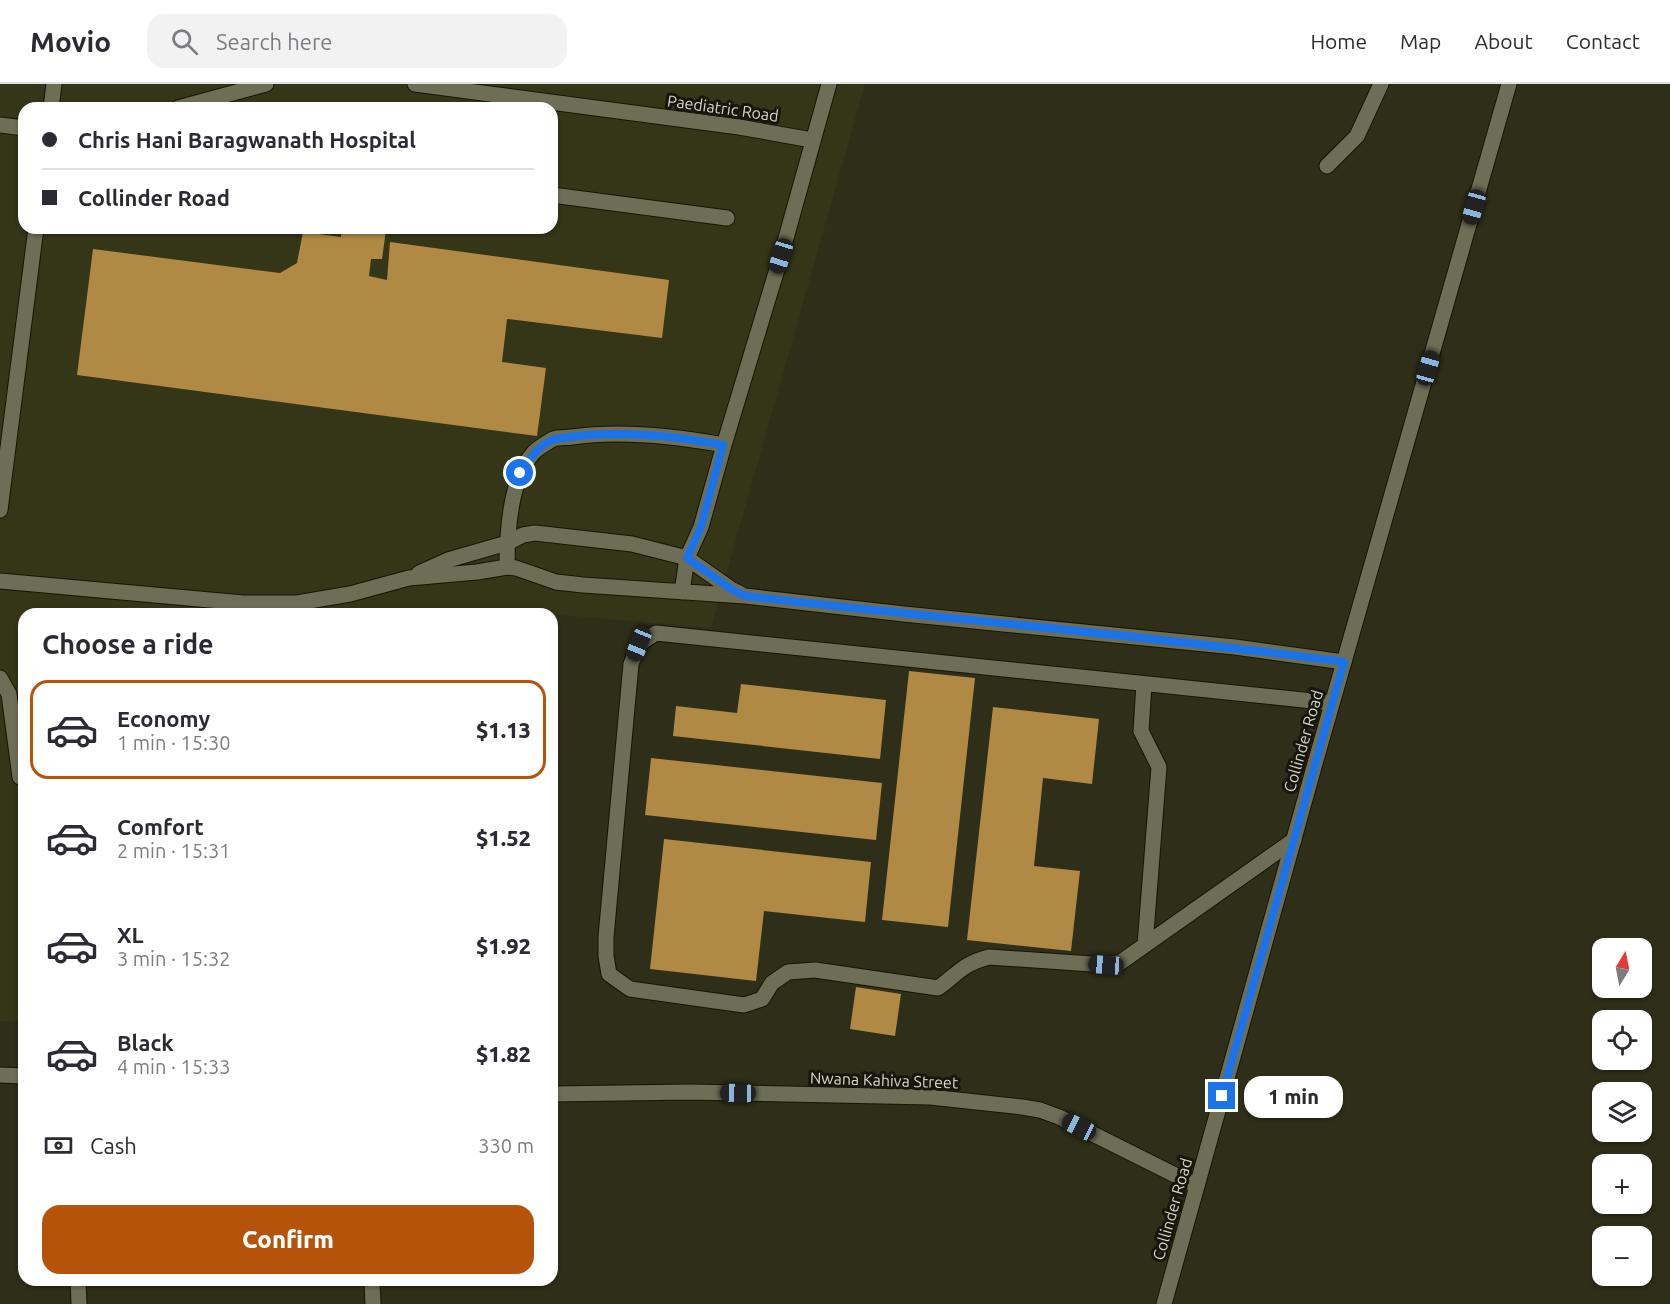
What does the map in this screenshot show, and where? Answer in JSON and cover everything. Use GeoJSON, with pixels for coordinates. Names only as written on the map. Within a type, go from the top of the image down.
{"type":"FeatureCollection","features":[{"type":"Feature","properties":{"kind":"street"},"geometry":{"type":"LineString","coordinates":[[52,102],[54,84]]}},
{"type":"Feature","properties":{"kind":"street"},"geometry":{"type":"LineString","coordinates":[[200,102],[266,84]]}},
{"type":"Feature","properties":{"kind":"street","name":"Paediatric Road"},"geometry":{"type":"LineString","coordinates":[[415,84],[528,102]]}},
{"type":"Feature","properties":{"kind":"street"},"geometry":{"type":"LineString","coordinates":[[682,592],[687,558],[701,527],[829,84]]}},
{"type":"Feature","properties":{"kind":"street"},"geometry":{"type":"LineString","coordinates":[[1327,166],[1357,136],[1382,84]]}},
{"type":"Feature","properties":{"kind":"street","name":"Collinder Road"},"geometry":{"type":"LineString","coordinates":[[1164,1304],[1332,703],[1509,84]]}},
{"type":"Feature","properties":{"kind":"street","name":"Paediatric Road"},"geometry":{"type":"LineString","coordinates":[[558,106],[739,127],[812,140]]}},
{"type":"Feature","properties":{"kind":"street"},"geometry":{"type":"LineString","coordinates":[[0,125],[18,127]]}},
{"type":"Feature","properties":{"kind":"street"},"geometry":{"type":"LineString","coordinates":[[558,196],[727,218]]}},
{"type":"Feature","properties":{"kind":"street"},"geometry":{"type":"LineString","coordinates":[[0,510],[35,234]]}},
{"type":"Feature","properties":{"kind":"street"},"geometry":{"type":"LineString","coordinates":[[507,567],[510,516],[520,473],[535,452],[553,440],[594,434],[688,439],[723,445]]}},
{"type":"Feature","properties":{"kind":"street"},"geometry":{"type":"LineString","coordinates":[[0,581],[243,603],[297,603],[350,594],[409,578],[448,560],[535,533],[632,544],[687,558],[731,589],[745,596]]}},
{"type":"Feature","properties":{"kind":"street"},"geometry":{"type":"LineString","coordinates":[[409,578],[507,567],[556,582],[745,596],[1235,647],[1344,662]]}},
{"type":"Feature","properties":{"kind":"street"},"geometry":{"type":"LineString","coordinates":[[1294,840],[1121,962],[1106,965],[989,957],[974,961],[959,969],[938,988],[815,970],[788,972],[772,983],[762,999],[744,1005],[630,988],[609,974],[606,937],[631,664],[639,644],[656,633],[1332,703]]}},
{"type":"Feature","properties":{"kind":"street"},"geometry":{"type":"LineString","coordinates":[[0,678],[9,694],[18,762]]}},
{"type":"Feature","properties":{"kind":"street"},"geometry":{"type":"LineString","coordinates":[[1144,684],[1141,731],[1159,767],[1145,945]]}},
{"type":"Feature","properties":{"kind":"street"},"geometry":{"type":"LineString","coordinates":[[0,1075],[18,1076]]}},
{"type":"Feature","properties":{"kind":"street","name":"Nwana Kahiva Street"},"geometry":{"type":"LineString","coordinates":[[558,1094],[690,1092],[930,1097],[1022,1107],[1040,1110],[1059,1117],[1197,1186]]}},
{"type":"Feature","properties":{"kind":"street"},"geometry":{"type":"LineString","coordinates":[[78,1286],[79,1304]]}},
{"type":"Feature","properties":{"kind":"street"},"geometry":{"type":"LineString","coordinates":[[372,1286],[373,1304]]}},
{"type":"Feature","properties":{"kind":"shaded area"},"geometry":{"type":"Polygon","coordinates":[[[0,84],[865,84],[711,628],[558,615],[558,608],[18,608],[18,1022],[0,1021],[0,84]]]}},
{"type":"Feature","properties":{"kind":"building"},"geometry":{"type":"Polygon","coordinates":[[[303,234],[341,237],[341,234],[385,234],[382,259],[371,259],[369,276],[387,280],[390,242],[669,280],[662,338],[507,319],[502,362],[546,368],[537,436],[77,375],[93,249],[280,273],[297,263],[303,234]]]}},
{"type":"Feature","properties":{"kind":"building"},"geometry":{"type":"Polygon","coordinates":[[[909,671],[975,678],[948,927],[882,920],[909,671]]]}},
{"type":"Feature","properties":{"kind":"building"},"geometry":{"type":"Polygon","coordinates":[[[741,684],[886,700],[880,759],[673,736],[676,706],[737,713],[741,684]]]}},
{"type":"Feature","properties":{"kind":"building"},"geometry":{"type":"Polygon","coordinates":[[[993,707],[1099,719],[1092,784],[1043,778],[1034,866],[1080,871],[1071,951],[967,940],[993,707]]]}},
{"type":"Feature","properties":{"kind":"building"},"geometry":{"type":"Polygon","coordinates":[[[651,758],[882,783],[876,840],[645,815],[651,758]]]}},
{"type":"Feature","properties":{"kind":"building"},"geometry":{"type":"Polygon","coordinates":[[[664,839],[871,862],[865,922],[764,911],[756,981],[650,969],[664,839]]]}},
{"type":"Feature","properties":{"kind":"building"},"geometry":{"type":"Polygon","coordinates":[[[856,987],[901,994],[895,1036],[850,1029],[856,987]]]}},
{"type":"Feature","properties":{"kind":"route"},"geometry":{"type":"LineString","coordinates":[[520,473],[535,452],[553,440],[574,436],[624,435],[688,439],[723,445],[701,527],[687,558],[731,589],[745,596],[1235,647],[1344,662],[1222,1096]]}}]}
